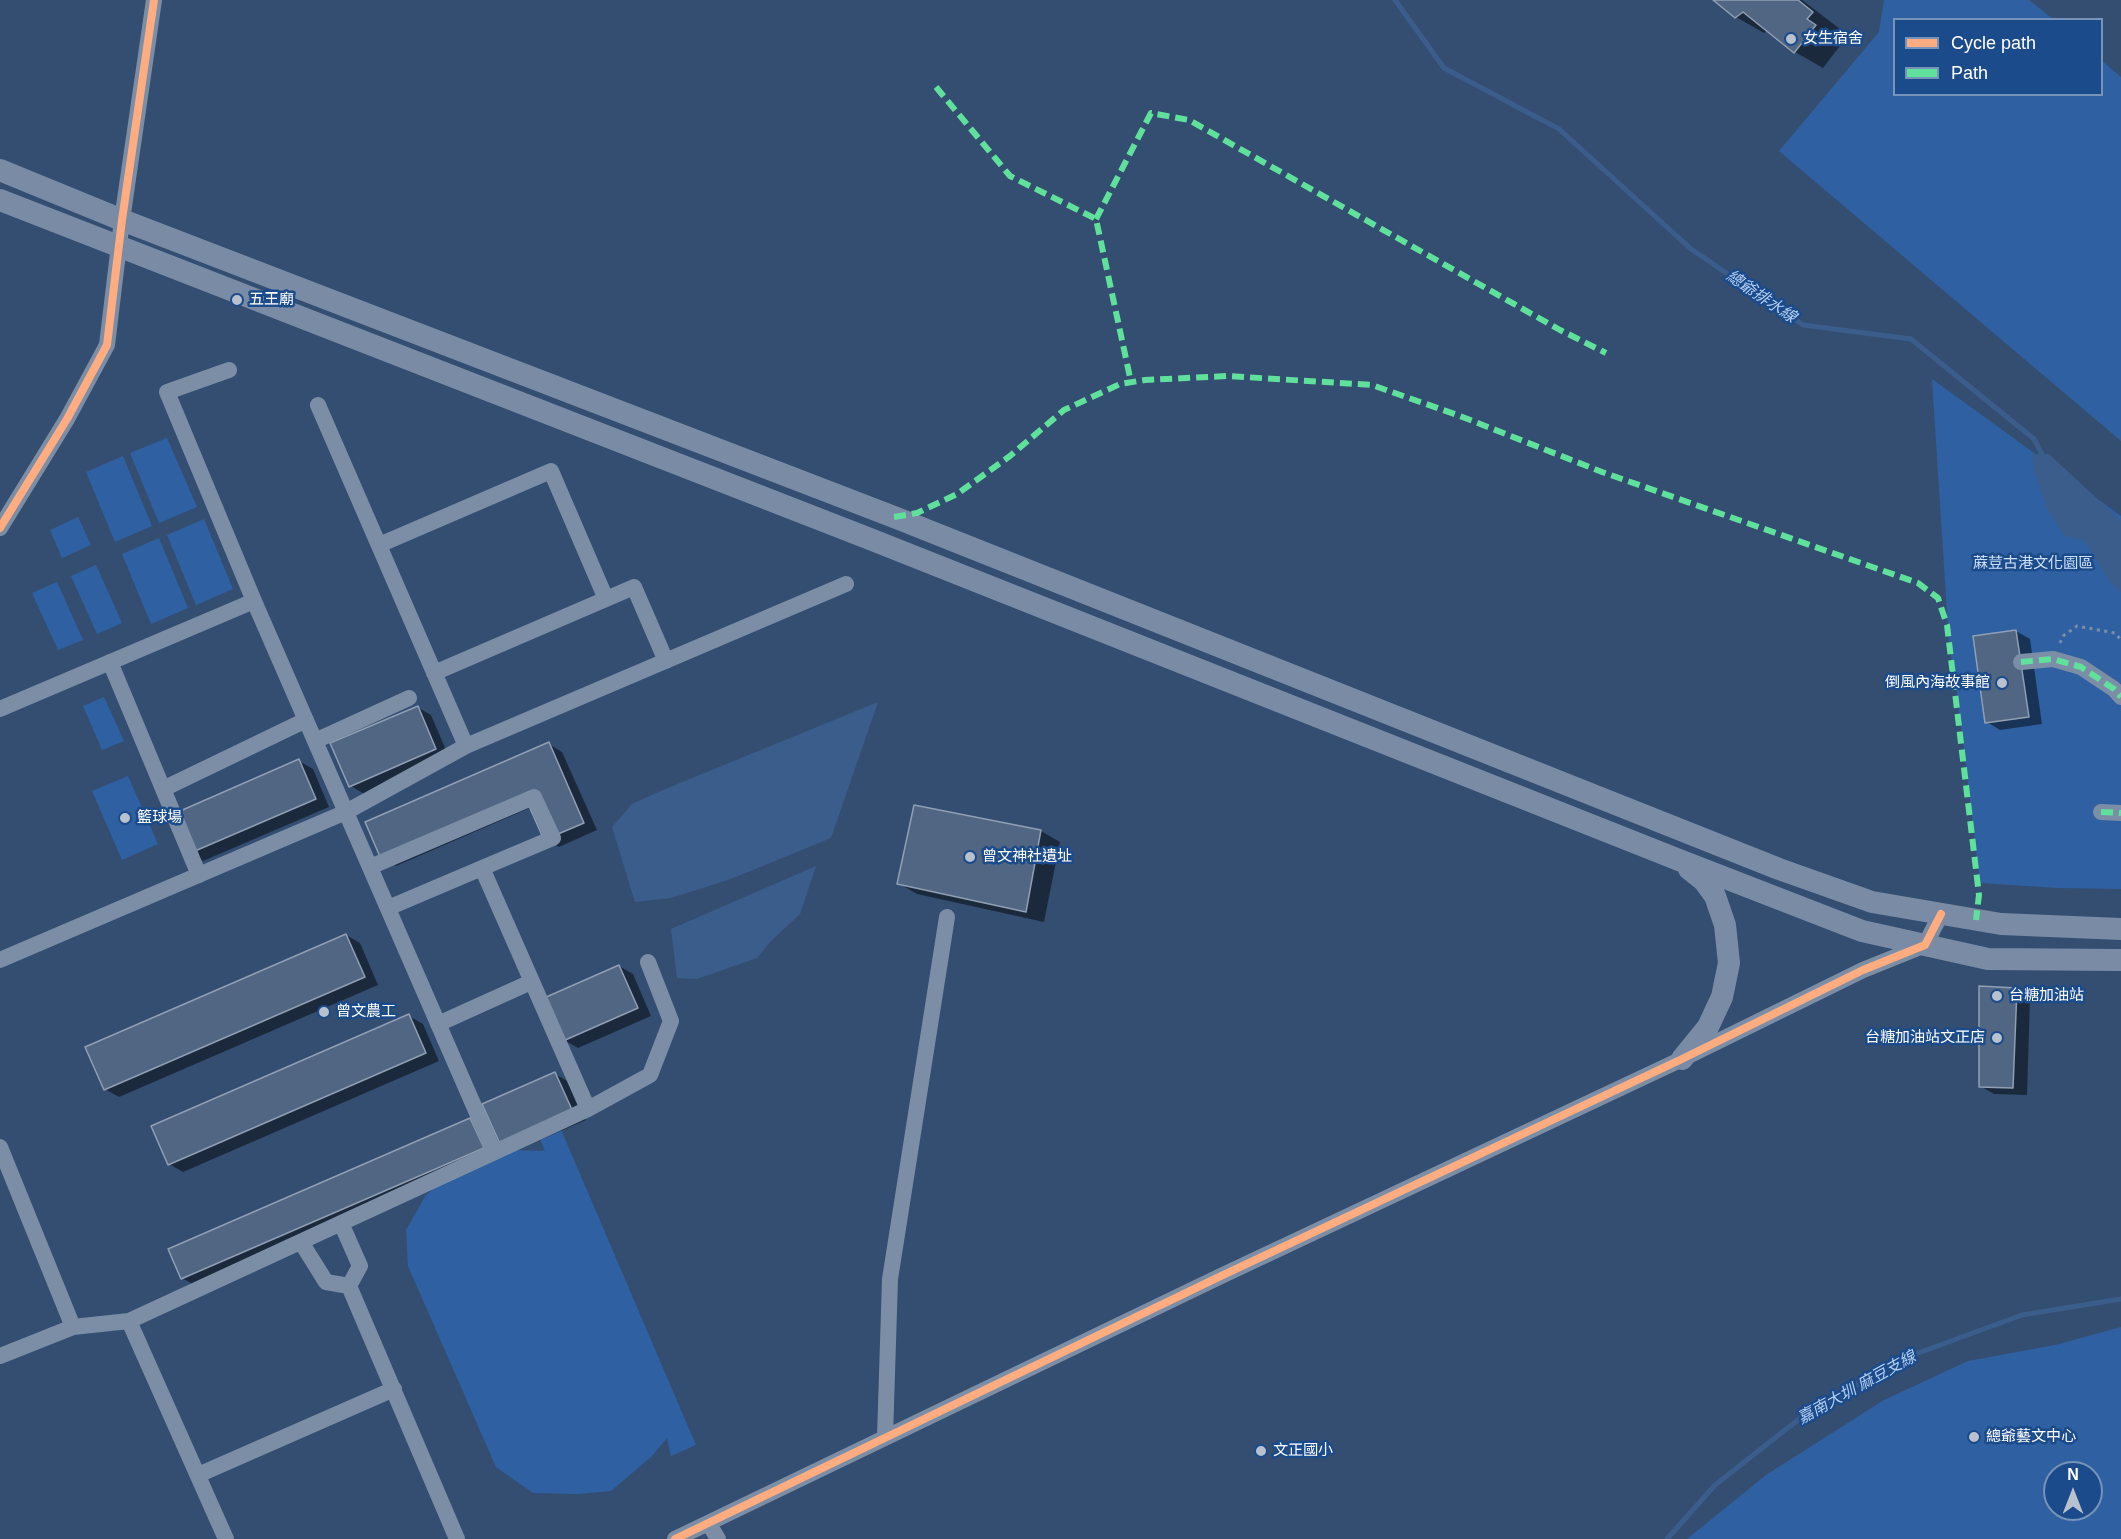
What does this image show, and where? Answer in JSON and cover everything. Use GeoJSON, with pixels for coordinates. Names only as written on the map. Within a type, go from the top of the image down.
{"type":"FeatureCollection","features":[{"type":"Feature","properties":{"kind":"main road"},"geometry":{"type":"LineString","coordinates":[[0,170],[122,220],[894,517],[1779,869],[1872,902],[2001,924],[2121,929]]}},
{"type":"Feature","properties":{"kind":"main road"},"geometry":{"type":"LineString","coordinates":[[0,200],[881,543],[1862,931],[1988,959],[2121,960]]}},
{"type":"Feature","properties":{"kind":"main road"},"geometry":{"type":"LineString","coordinates":[[1678,860],[1704,880],[1715,896],[1725,925],[1729,963],[1722,997],[1708,1027],[1682,1059]]}},
{"type":"Feature","properties":{"kind":"street"},"geometry":{"type":"LineString","coordinates":[[0,528],[67,419],[107,345],[122,220],[154,0]]}},
{"type":"Feature","properties":{"kind":"street"},"geometry":{"type":"LineString","coordinates":[[229,370],[167,392],[254,601],[494,1152]]}},
{"type":"Feature","properties":{"kind":"street"},"geometry":{"type":"LineString","coordinates":[[318,405],[466,746]]}},
{"type":"Feature","properties":{"kind":"street"},"geometry":{"type":"LineString","coordinates":[[379,545],[551,471],[606,599]]}},
{"type":"Feature","properties":{"kind":"street"},"geometry":{"type":"LineString","coordinates":[[0,960],[346,812],[466,746],[846,584]]}},
{"type":"Feature","properties":{"kind":"street"},"geometry":{"type":"LineString","coordinates":[[434,673],[634,587],[666,661]]}},
{"type":"Feature","properties":{"kind":"street"},"geometry":{"type":"LineString","coordinates":[[0,709],[254,601]]}},
{"type":"Feature","properties":{"kind":"street"},"geometry":{"type":"LineString","coordinates":[[2021,662],[2053,659],[2081,667],[2114,689],[2121,697]]}},
{"type":"Feature","properties":{"kind":"street"},"geometry":{"type":"LineString","coordinates":[[110,662],[199,875]]}},
{"type":"Feature","properties":{"kind":"street"},"geometry":{"type":"LineString","coordinates":[[315,741],[409,698]]}},
{"type":"Feature","properties":{"kind":"street"},"geometry":{"type":"LineString","coordinates":[[163,789],[306,720]]}},
{"type":"Feature","properties":{"kind":"street"},"geometry":{"type":"LineString","coordinates":[[370,867],[534,797],[553,838],[388,908]]}},
{"type":"Feature","properties":{"kind":"street"},"geometry":{"type":"LineString","coordinates":[[2102,812],[2121,813]]}},
{"type":"Feature","properties":{"kind":"street"},"geometry":{"type":"LineString","coordinates":[[482,868],[588,1109]]}},
{"type":"Feature","properties":{"kind":"street"},"geometry":{"type":"LineString","coordinates":[[675,1539],[1430,1176],[1682,1059],[1863,970],[1925,945],[1941,914]]}},
{"type":"Feature","properties":{"kind":"street"},"geometry":{"type":"LineString","coordinates":[[885,1437],[890,1280],[947,917]]}},
{"type":"Feature","properties":{"kind":"street"},"geometry":{"type":"LineString","coordinates":[[0,1356],[73,1327],[129,1321],[588,1109],[650,1075],[671,1021],[648,962]]}},
{"type":"Feature","properties":{"kind":"street"},"geometry":{"type":"LineString","coordinates":[[438,1024],[531,982]]}},
{"type":"Feature","properties":{"kind":"street"},"geometry":{"type":"LineString","coordinates":[[0,1147],[73,1327]]}},
{"type":"Feature","properties":{"kind":"street"},"geometry":{"type":"LineString","coordinates":[[341,1223],[360,1266],[349,1286]]}},
{"type":"Feature","properties":{"kind":"street"},"geometry":{"type":"LineString","coordinates":[[301,1242],[326,1282],[349,1286]]}},
{"type":"Feature","properties":{"kind":"street"},"geometry":{"type":"LineString","coordinates":[[349,1286],[457,1539]]}},
{"type":"Feature","properties":{"kind":"street"},"geometry":{"type":"LineString","coordinates":[[129,1321],[226,1539]]}},
{"type":"Feature","properties":{"kind":"street"},"geometry":{"type":"LineString","coordinates":[[198,1475],[394,1389]]}},
{"type":"Feature","properties":{"kind":"street"},"geometry":{"type":"LineString","coordinates":[[709,1524],[717,1539]]}},
{"type":"Feature","properties":{"kind":"path"},"geometry":{"type":"LineString","coordinates":[[2057,650],[2063,636],[2077,626],[2115,633],[2121,640]]}},
{"type":"Feature","properties":{"kind":"green space"},"geometry":{"type":"Polygon","coordinates":[[[1884,0],[2029,0],[2052,18],[1893,18],[1893,96],[2103,96],[2103,62],[2121,77],[2121,441],[1779,151],[1879,32],[1884,0]]]}},
{"type":"Feature","properties":{"kind":"green space","name":"蔴荳古港文化園區"},"geometry":{"type":"Polygon","coordinates":[[[1932,379],[2121,516],[2121,889],[1980,883],[1949,644],[1932,379]]]}},
{"type":"Feature","properties":{"kind":"green space"},"geometry":{"type":"Polygon","coordinates":[[[167,438],[197,507],[159,523],[130,453],[167,438]]]}},
{"type":"Feature","properties":{"kind":"green space"},"geometry":{"type":"Polygon","coordinates":[[[123,456],[152,526],[115,542],[86,472],[123,456]]]}},
{"type":"Feature","properties":{"kind":"green space"},"geometry":{"type":"Polygon","coordinates":[[[78,517],[91,545],[62,558],[50,530],[78,517]]]}},
{"type":"Feature","properties":{"kind":"green space"},"geometry":{"type":"Polygon","coordinates":[[[204,519],[233,589],[196,605],[167,535],[204,519]]]}},
{"type":"Feature","properties":{"kind":"green space"},"geometry":{"type":"Polygon","coordinates":[[[159,538],[188,608],[151,624],[122,554],[159,538]]]}},
{"type":"Feature","properties":{"kind":"green space"},"geometry":{"type":"Polygon","coordinates":[[[96,565],[122,623],[97,634],[71,576],[96,565]]]}},
{"type":"Feature","properties":{"kind":"green space"},"geometry":{"type":"Polygon","coordinates":[[[57,582],[83,640],[58,650],[32,593],[57,582]]]}},
{"type":"Feature","properties":{"kind":"green space"},"geometry":{"type":"Polygon","coordinates":[[[104,697],[124,741],[102,750],[83,706],[104,697]]]}},
{"type":"Feature","properties":{"kind":"green space","name":"籃球場"},"geometry":{"type":"Polygon","coordinates":[[[128,776],[158,844],[122,860],[92,791],[128,776]]]}},
{"type":"Feature","properties":{"kind":"green space"},"geometry":{"type":"Polygon","coordinates":[[[556,1118],[696,1445],[671,1456],[667,1438],[652,1456],[611,1491],[579,1494],[533,1493],[496,1467],[408,1266],[406,1230],[426,1195],[466,1162],[505,1150],[545,1151],[535,1127],[556,1118]]]}},
{"type":"Feature","properties":{"kind":"green space","name":"總爺藝文中心"},"geometry":{"type":"Polygon","coordinates":[[[2121,1327],[2121,1539],[1687,1539],[1766,1475],[1884,1400],[1968,1361],[2055,1345],[2121,1327]]]}},
{"type":"Feature","properties":{"kind":"shaded area"},"geometry":{"type":"Polygon","coordinates":[[[2032,454],[2049,454],[2121,521],[2121,592],[2110,582],[2085,541],[2064,536],[2047,508],[2034,471],[2032,454]]]}},
{"type":"Feature","properties":{"kind":"shaded area"},"geometry":{"type":"Polygon","coordinates":[[[878,702],[831,838],[731,879],[671,898],[635,902],[612,827],[632,804],[878,702]]]}},
{"type":"Feature","properties":{"kind":"shaded area"},"geometry":{"type":"Polygon","coordinates":[[[816,866],[800,914],[770,942],[757,958],[697,979],[677,978],[671,929],[816,866]]]}},
{"type":"Feature","properties":{"kind":"building","name":"女生宿舍"},"geometry":{"type":"Polygon","coordinates":[[[1713,0],[1798,0],[1813,12],[1807,19],[1816,25],[1794,53],[1743,12],[1735,18],[1713,0]]]}},
{"type":"Feature","properties":{"kind":"building","name":"倒風內海故事館"},"geometry":{"type":"Polygon","coordinates":[[[2016,630],[2029,717],[1985,723],[1973,636],[2016,630]]]}},
{"type":"Feature","properties":{"kind":"building"},"geometry":{"type":"Polygon","coordinates":[[[418,706],[436,749],[349,787],[330,743],[418,706]]]}},
{"type":"Feature","properties":{"kind":"building"},"geometry":{"type":"Polygon","coordinates":[[[549,742],[584,823],[544,840],[525,797],[381,859],[365,822],[549,742]]]}},
{"type":"Feature","properties":{"kind":"building"},"geometry":{"type":"Polygon","coordinates":[[[299,759],[316,799],[188,854],[171,815],[299,759]]]}},
{"type":"Feature","properties":{"kind":"building","name":"曾文神社遺址"},"geometry":{"type":"Polygon","coordinates":[[[914,805],[1041,830],[1026,912],[897,884],[914,805]]]}},
{"type":"Feature","properties":{"kind":"building"},"geometry":{"type":"Polygon","coordinates":[[[346,934],[365,977],[104,1090],[85,1047],[346,934]]]}},
{"type":"Feature","properties":{"kind":"building"},"geometry":{"type":"Polygon","coordinates":[[[619,965],[638,1008],[563,1041],[544,998],[619,965]]]}},
{"type":"Feature","properties":{"kind":"building","name":"台糖加油站文正店"},"geometry":{"type":"Polygon","coordinates":[[[1979,986],[2017,988],[2013,1088],[1979,1087],[1979,986]]]}},
{"type":"Feature","properties":{"kind":"building"},"geometry":{"type":"Polygon","coordinates":[[[409,1014],[426,1053],[168,1165],[151,1126],[409,1014]]]}},
{"type":"Feature","properties":{"kind":"building"},"geometry":{"type":"Polygon","coordinates":[[[555,1072],[573,1112],[500,1144],[482,1104],[555,1072]]]}},
{"type":"Feature","properties":{"kind":"building"},"geometry":{"type":"Polygon","coordinates":[[[470,1118],[484,1148],[181,1279],[168,1249],[470,1118]]]}},
{"type":"Feature","properties":{"kind":"waterway","name":"總爺排水線"},"geometry":{"type":"LineString","coordinates":[[1395,0],[1444,68],[1559,129],[1691,249],[1803,325],[1911,339],[2034,439],[2044,458]]}},
{"type":"Feature","properties":{"kind":"waterway","name":"嘉南大圳 麻豆支線"},"geometry":{"type":"LineString","coordinates":[[1667,1539],[1715,1485],[1803,1416],[1902,1359],[2022,1315],[2121,1299]]}},
{"type":"Feature","properties":{"kind":"marked path"},"geometry":{"type":"LineString","coordinates":[[936,87],[1010,176],[1096,219],[1131,382]]}},
{"type":"Feature","properties":{"kind":"marked path"},"geometry":{"type":"LineString","coordinates":[[1096,219],[1151,113],[1189,120],[1560,330],[1606,353]]}},
{"type":"Feature","properties":{"kind":"marked path"},"geometry":{"type":"LineString","coordinates":[[894,517],[917,513],[957,494],[1010,456],[1064,410],[1120,384],[1145,380],[1228,376],[1372,385],[1460,416],[1602,472],[1918,583],[1938,598],[1947,625],[1979,895],[1976,920]]}},
{"type":"Feature","properties":{"kind":"marked path"},"geometry":{"type":"LineString","coordinates":[[2021,662],[2053,659],[2081,667],[2114,689],[2121,697]]}},
{"type":"Feature","properties":{"kind":"marked path"},"geometry":{"type":"LineString","coordinates":[[2101,812],[2121,813]]}},
{"type":"Feature","properties":{"kind":"cycle path"},"geometry":{"type":"LineString","coordinates":[[0,528],[67,419],[107,345],[122,220],[154,0]]}},
{"type":"Feature","properties":{"kind":"cycle path"},"geometry":{"type":"LineString","coordinates":[[675,1539],[1221,1276],[1682,1059],[1863,970],[1925,945],[1941,914]]}},
{"type":"Feature","properties":{"kind":"place","name":"女生宿舍"},"geometry":{"type":"Point","coordinates":[1791,39]}},
{"type":"Feature","properties":{"kind":"place","name":"五王廟"},"geometry":{"type":"Point","coordinates":[237,300]}},
{"type":"Feature","properties":{"kind":"place","name":"倒風內海故事館"},"geometry":{"type":"Point","coordinates":[2002,683]}},
{"type":"Feature","properties":{"kind":"place","name":"籃球場"},"geometry":{"type":"Point","coordinates":[125,818]}},
{"type":"Feature","properties":{"kind":"place","name":"曾文神社遺址"},"geometry":{"type":"Point","coordinates":[970,857]}},
{"type":"Feature","properties":{"kind":"place","name":"台糖加油站"},"geometry":{"type":"Point","coordinates":[1997,996]}},
{"type":"Feature","properties":{"kind":"place","name":"曾文農工"},"geometry":{"type":"Point","coordinates":[324,1012]}},
{"type":"Feature","properties":{"kind":"place","name":"台糖加油站文正店"},"geometry":{"type":"Point","coordinates":[1997,1038]}},
{"type":"Feature","properties":{"kind":"place","name":"總爺藝文中心"},"geometry":{"type":"Point","coordinates":[1974,1437]}},
{"type":"Feature","properties":{"kind":"place","name":"文正國小"},"geometry":{"type":"Point","coordinates":[1261,1451]}}]}
